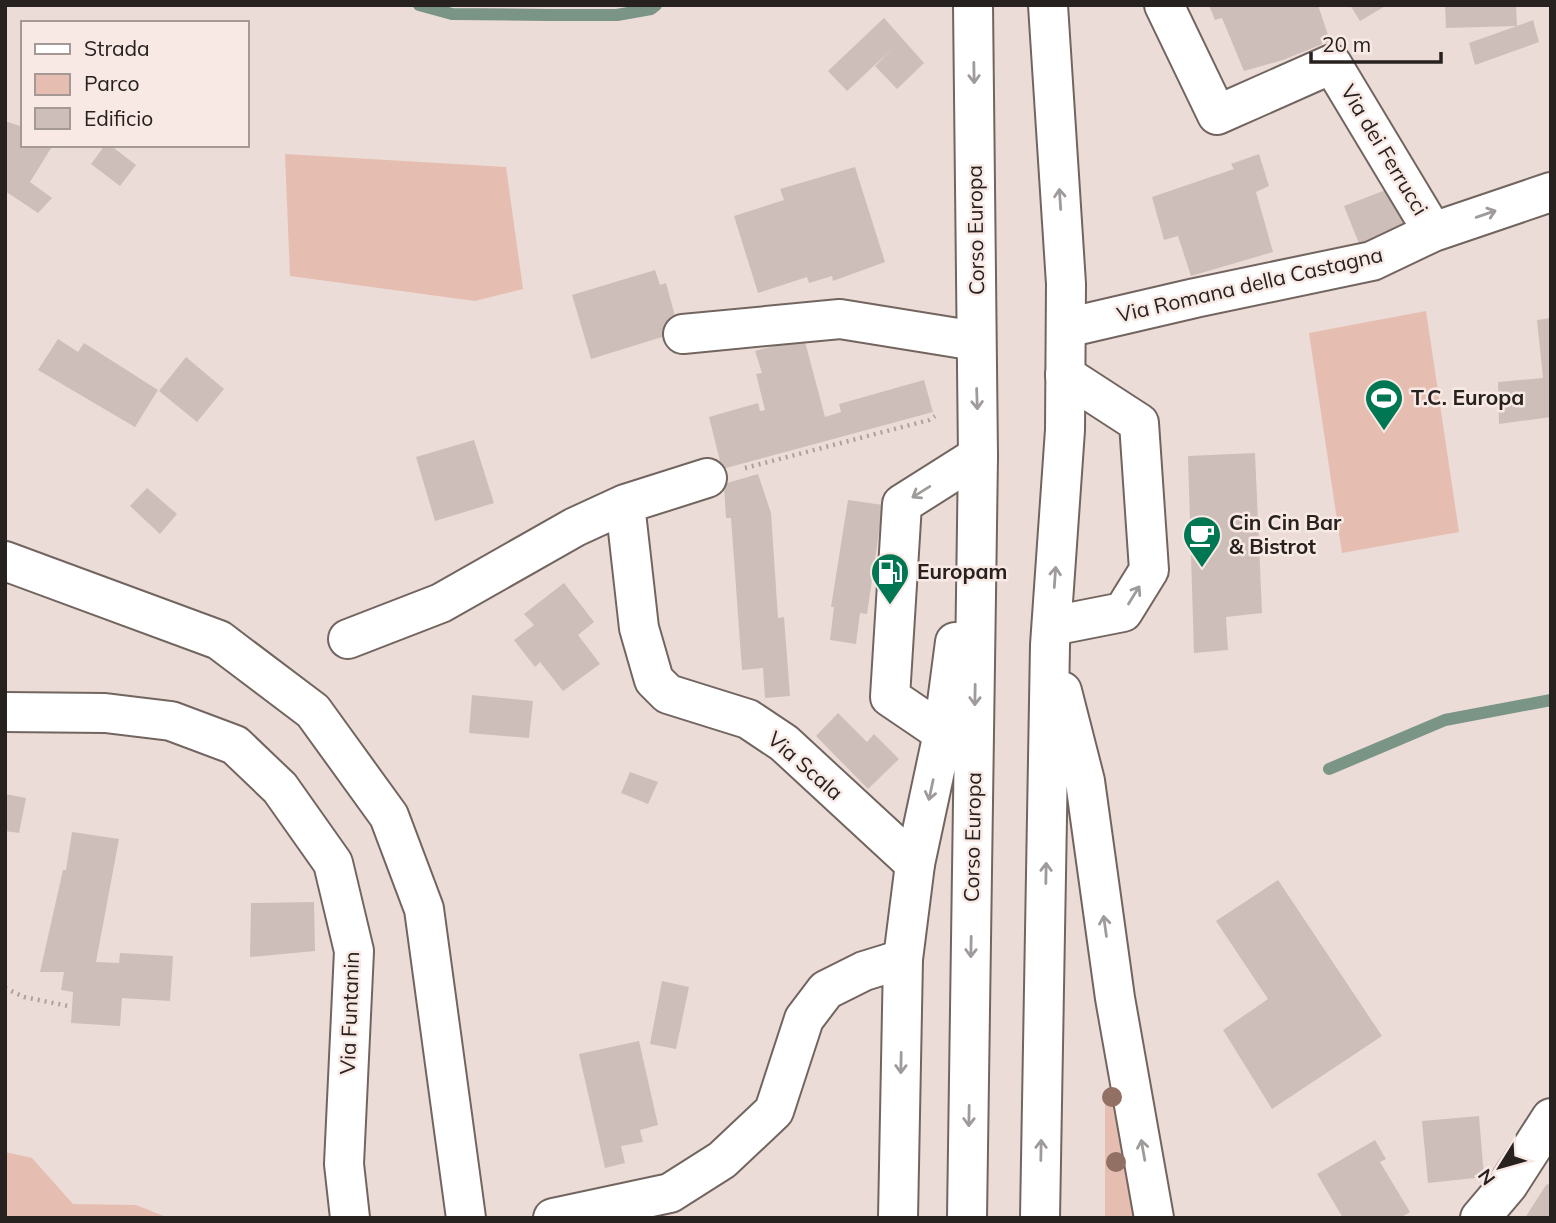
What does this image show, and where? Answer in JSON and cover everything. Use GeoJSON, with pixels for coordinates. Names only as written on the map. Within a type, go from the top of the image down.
{"type":"FeatureCollection","features":[{"type":"Feature","properties":{"kind":"main road","name":"Corso Europa"},"geometry":{"type":"LineString","coordinates":[[967,1218],[978,456],[973,5]]}},
{"type":"Feature","properties":{"kind":"main road"},"geometry":{"type":"LineString","coordinates":[[1040,1218],[1051,635],[1065,430],[1066,328],[1066,284],[1048,5]]}},
{"type":"Feature","properties":{"kind":"main road","name":"Via dei Ferrucci"},"geometry":{"type":"LineString","coordinates":[[1164,5],[1217,115],[1332,64],[1433,232]]}},
{"type":"Feature","properties":{"kind":"main road","name":"Via Romana della Castagna"},"geometry":{"type":"LineString","coordinates":[[1066,328],[1373,261],[1433,232],[1551,192]]}},
{"type":"Feature","properties":{"kind":"main road"},"geometry":{"type":"LineString","coordinates":[[683,334],[840,319],[976,341]]}},
{"type":"Feature","properties":{"kind":"main road"},"geometry":{"type":"LineString","coordinates":[[1051,635],[1123,612],[1149,570],[1139,423],[1065,375]]}},
{"type":"Feature","properties":{"kind":"main road"},"geometry":{"type":"LineString","coordinates":[[898,1218],[903,959],[915,864],[943,733],[978,456]]}},
{"type":"Feature","properties":{"kind":"main road"},"geometry":{"type":"LineString","coordinates":[[943,733],[890,697],[902,504],[978,456]]}},
{"type":"Feature","properties":{"kind":"main road"},"geometry":{"type":"LineString","coordinates":[[348,639],[441,603],[575,527],[625,505],[707,478]]}},
{"type":"Feature","properties":{"kind":"main road","name":"Via Scala"},"geometry":{"type":"LineString","coordinates":[[625,505],[639,628],[654,680],[668,694],[748,719],[784,743],[915,864]]}},
{"type":"Feature","properties":{"kind":"main road"},"geometry":{"type":"LineString","coordinates":[[5,562],[219,640],[313,711],[321,721],[389,816],[424,909],[464,1202]]}},
{"type":"Feature","properties":{"kind":"main road"},"geometry":{"type":"LineString","coordinates":[[1051,635],[1085,781],[1115,998],[1154,1218]]}},
{"type":"Feature","properties":{"kind":"main road","name":"Via Funtanin"},"geometry":{"type":"LineString","coordinates":[[5,712],[105,713],[171,721],[235,745],[279,788],[333,863],[354,951],[344,1164],[350,1218]]}},
{"type":"Feature","properties":{"kind":"main road"},"geometry":{"type":"LineString","coordinates":[[553,1218],[670,1193],[722,1160],[774,1111],[804,1019],[826,990],[864,971],[903,959]]}},
{"type":"Feature","properties":{"kind":"main road"},"geometry":{"type":"LineString","coordinates":[[1480,1218],[1507,1185],[1551,1118]]}},
{"type":"Feature","properties":{"kind":"path"},"geometry":{"type":"LineString","coordinates":[[707,478],[929,420],[935,415]]}},
{"type":"Feature","properties":{"kind":"path"},"geometry":{"type":"LineString","coordinates":[[5,988],[24,996],[68,1006]]}},
{"type":"Feature","properties":{"kind":"green space"},"geometry":{"type":"Polygon","coordinates":[[[285,154],[506,167],[523,289],[475,301],[290,276],[285,154]]]}},
{"type":"Feature","properties":{"kind":"green space","name":"T.C. Europa"},"geometry":{"type":"Polygon","coordinates":[[[1426,311],[1459,532],[1342,553],[1309,333],[1426,311]]]}},
{"type":"Feature","properties":{"kind":"green space"},"geometry":{"type":"Polygon","coordinates":[[[1120,1085],[1137,1218],[1105,1218],[1105,1090],[1120,1085]]]}},
{"type":"Feature","properties":{"kind":"green space"},"geometry":{"type":"Polygon","coordinates":[[[5,1152],[32,1158],[73,1204],[136,1205],[169,1218],[5,1218],[5,1152]]]}},
{"type":"Feature","properties":{"kind":"building"},"geometry":{"type":"Polygon","coordinates":[[[1209,5],[1318,5],[1330,41],[1283,60],[1244,71],[1222,18],[1215,20],[1209,5]]]}},
{"type":"Feature","properties":{"kind":"building"},"geometry":{"type":"Polygon","coordinates":[[[1350,5],[1387,5],[1360,21],[1350,5]]]}},
{"type":"Feature","properties":{"kind":"building"},"geometry":{"type":"Polygon","coordinates":[[[1445,5],[1516,5],[1517,26],[1446,28],[1445,5]]]}},
{"type":"Feature","properties":{"kind":"building"},"geometry":{"type":"Polygon","coordinates":[[[884,18],[924,63],[897,89],[875,66],[894,47],[847,91],[828,71],[884,18]]]}},
{"type":"Feature","properties":{"kind":"building"},"geometry":{"type":"Polygon","coordinates":[[[1533,20],[1539,42],[1475,65],[1469,43],[1533,20]]]}},
{"type":"Feature","properties":{"kind":"building"},"geometry":{"type":"Polygon","coordinates":[[[5,121],[21,126],[21,147],[52,147],[30,182],[52,198],[38,213],[5,191],[5,121]]]}},
{"type":"Feature","properties":{"kind":"building"},"geometry":{"type":"Polygon","coordinates":[[[104,147],[113,147],[136,165],[120,186],[91,164],[104,147]]]}},
{"type":"Feature","properties":{"kind":"building"},"geometry":{"type":"Polygon","coordinates":[[[1259,154],[1269,186],[1256,192],[1273,252],[1191,276],[1178,236],[1164,240],[1152,197],[1234,169],[1231,164],[1259,154]]]}},
{"type":"Feature","properties":{"kind":"building"},"geometry":{"type":"Polygon","coordinates":[[[855,167],[885,262],[833,281],[832,276],[809,283],[807,277],[758,293],[734,216],[784,200],[780,189],[855,167]]]}},
{"type":"Feature","properties":{"kind":"building"},"geometry":{"type":"Polygon","coordinates":[[[1396,186],[1420,231],[1364,256],[1344,206],[1396,186]]]}},
{"type":"Feature","properties":{"kind":"building"},"geometry":{"type":"Polygon","coordinates":[[[655,270],[660,285],[666,283],[675,316],[670,317],[675,333],[591,359],[572,295],[655,270]]]}},
{"type":"Feature","properties":{"kind":"building"},"geometry":{"type":"Polygon","coordinates":[[[1551,318],[1551,417],[1499,424],[1498,382],[1543,378],[1537,320],[1551,318]]]}},
{"type":"Feature","properties":{"kind":"building"},"geometry":{"type":"Polygon","coordinates":[[[804,338],[825,417],[841,412],[839,404],[924,380],[933,412],[722,469],[709,417],[758,403],[760,411],[765,410],[756,374],[762,373],[755,351],[804,338]]]}},
{"type":"Feature","properties":{"kind":"building"},"geometry":{"type":"Polygon","coordinates":[[[58,339],[78,352],[84,343],[158,390],[135,427],[38,370],[58,339]]]}},
{"type":"Feature","properties":{"kind":"building"},"geometry":{"type":"Polygon","coordinates":[[[186,357],[224,389],[197,422],[159,391],[186,357]]]}},
{"type":"Feature","properties":{"kind":"building"},"geometry":{"type":"Polygon","coordinates":[[[474,440],[494,503],[435,521],[416,457],[474,440]]]}},
{"type":"Feature","properties":{"kind":"building"},"geometry":{"type":"Polygon","coordinates":[[[1255,453],[1262,613],[1226,617],[1228,650],[1194,653],[1188,456],[1255,453]]]}},
{"type":"Feature","properties":{"kind":"building"},"geometry":{"type":"Polygon","coordinates":[[[758,474],[771,513],[778,618],[784,617],[790,696],[765,698],[763,668],[742,670],[731,518],[726,518],[724,484],[758,474]]]}},
{"type":"Feature","properties":{"kind":"building"},"geometry":{"type":"Polygon","coordinates":[[[147,488],[177,514],[160,534],[130,506],[147,488]]]}},
{"type":"Feature","properties":{"kind":"building"},"geometry":{"type":"Polygon","coordinates":[[[848,500],[883,505],[867,614],[860,613],[856,644],[830,640],[834,607],[831,607],[848,500]]]}},
{"type":"Feature","properties":{"kind":"building"},"geometry":{"type":"Polygon","coordinates":[[[564,583],[594,622],[578,635],[600,664],[563,691],[540,662],[535,667],[514,640],[534,625],[524,614],[564,583]]]}},
{"type":"Feature","properties":{"kind":"building"},"geometry":{"type":"Polygon","coordinates":[[[472,695],[533,701],[529,738],[469,733],[472,695]]]}},
{"type":"Feature","properties":{"kind":"building"},"geometry":{"type":"Polygon","coordinates":[[[838,713],[867,742],[874,734],[899,759],[868,789],[816,736],[838,713]]]}},
{"type":"Feature","properties":{"kind":"building"},"geometry":{"type":"Polygon","coordinates":[[[630,772],[658,782],[648,804],[621,793],[630,772]]]}},
{"type":"Feature","properties":{"kind":"building"},"geometry":{"type":"Polygon","coordinates":[[[5,794],[26,798],[19,833],[5,831],[5,794]]]}},
{"type":"Feature","properties":{"kind":"building"},"geometry":{"type":"Polygon","coordinates":[[[72,832],[119,839],[96,962],[119,963],[120,953],[173,956],[170,1001],[122,998],[120,1026],[71,1023],[73,992],[61,990],[64,972],[40,972],[63,870],[66,870],[72,832]]]}},
{"type":"Feature","properties":{"kind":"building"},"geometry":{"type":"Polygon","coordinates":[[[1278,880],[1382,1036],[1272,1109],[1223,1030],[1268,999],[1216,921],[1278,880]]]}},
{"type":"Feature","properties":{"kind":"building"},"geometry":{"type":"Polygon","coordinates":[[[314,902],[315,951],[250,957],[251,903],[314,902]]]}},
{"type":"Feature","properties":{"kind":"building"},"geometry":{"type":"Polygon","coordinates":[[[662,981],[689,987],[676,1049],[650,1044],[662,981]]]}},
{"type":"Feature","properties":{"kind":"building"},"geometry":{"type":"Polygon","coordinates":[[[639,1041],[658,1125],[640,1130],[643,1142],[621,1146],[625,1163],[605,1168],[579,1054],[639,1041]]]}},
{"type":"Feature","properties":{"kind":"building"},"geometry":{"type":"Polygon","coordinates":[[[1479,1116],[1484,1177],[1428,1183],[1422,1121],[1479,1116]]]}},
{"type":"Feature","properties":{"kind":"building"},"geometry":{"type":"Polygon","coordinates":[[[1375,1140],[1386,1159],[1380,1162],[1410,1212],[1400,1218],[1343,1218],[1317,1174],[1375,1140]]]}},
{"type":"Feature","properties":{"kind":"building"},"geometry":{"type":"Polygon","coordinates":[[[1551,1183],[1551,1218],[1525,1218],[1546,1185],[1551,1183]]]}},
{"type":"Feature","properties":{"kind":"waterway"},"geometry":{"type":"LineString","coordinates":[[419,5],[452,14],[549,15],[617,15],[651,9],[656,5]]}},
{"type":"Feature","properties":{"kind":"waterway"},"geometry":{"type":"LineString","coordinates":[[1329,769],[1445,720],[1551,700]]}},
{"type":"Feature","properties":{"kind":"place","name":"T.C. Europa"},"geometry":{"type":"Point","coordinates":[1384,432]}},
{"type":"Feature","properties":{"kind":"place","name":"Cin Cin Bar & Bistrot"},"geometry":{"type":"Point","coordinates":[1202,569]}},
{"type":"Feature","properties":{"kind":"place","name":"Europam"},"geometry":{"type":"Point","coordinates":[890,606]}}]}
